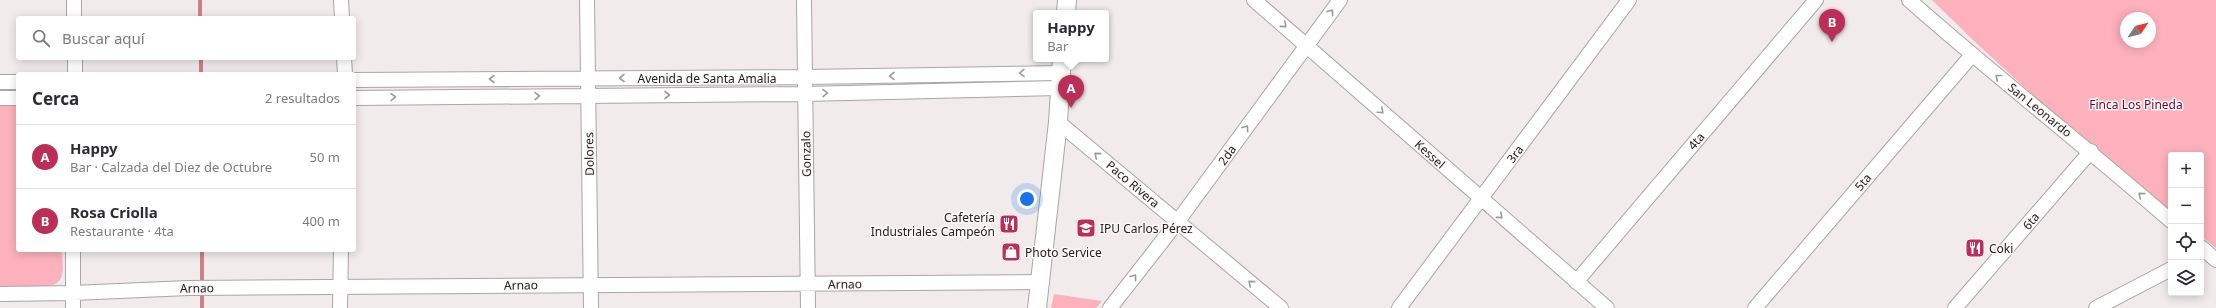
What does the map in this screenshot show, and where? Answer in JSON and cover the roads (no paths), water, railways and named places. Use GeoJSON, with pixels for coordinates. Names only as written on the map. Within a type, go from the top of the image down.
{"type":"FeatureCollection","features":[{"type":"Feature","properties":{"kind":"main road"},"geometry":{"type":"LineString","coordinates":[[1066,10],[1067,0]]}},
{"type":"Feature","properties":{"kind":"main road"},"geometry":{"type":"LineString","coordinates":[[1037,308],[1042,282],[1058,122],[1060,73]]}},
{"type":"Feature","properties":{"kind":"street"},"geometry":{"type":"LineString","coordinates":[[74,0],[74,16]]}},
{"type":"Feature","properties":{"kind":"street"},"geometry":{"type":"LineString","coordinates":[[341,0],[342,16]]}},
{"type":"Feature","properties":{"kind":"street","name":"Dolores"},"geometry":{"type":"LineString","coordinates":[[587,0],[591,308]]}},
{"type":"Feature","properties":{"kind":"street","name":"Gonzalo"},"geometry":{"type":"LineString","coordinates":[[804,0],[804,94],[808,308]]}},
{"type":"Feature","properties":{"kind":"street","name":"Kessel"},"geometry":{"type":"LineString","coordinates":[[1254,0],[1307,45],[1481,200],[1607,308]]}},
{"type":"Feature","properties":{"kind":"street","name":"2da"},"geometry":{"type":"LineString","coordinates":[[1110,308],[1178,222],[1340,0]]}},
{"type":"Feature","properties":{"kind":"street","name":"4ta"},"geometry":{"type":"LineString","coordinates":[[1576,282],[1816,0]]}},
{"type":"Feature","properties":{"kind":"street","name":"San Leonardo"},"geometry":{"type":"LineString","coordinates":[[1909,0],[1972,55],[2091,151],[2168,218]]}},
{"type":"Feature","properties":{"kind":"street","name":"3ra"},"geometry":{"type":"LineString","coordinates":[[1399,308],[1628,1]]}},
{"type":"Feature","properties":{"kind":"street","name":"5ta"},"geometry":{"type":"LineString","coordinates":[[1755,308],[1972,55]]}},
{"type":"Feature","properties":{"kind":"street"},"geometry":{"type":"LineString","coordinates":[[75,60],[75,72]]}},
{"type":"Feature","properties":{"kind":"street"},"geometry":{"type":"LineString","coordinates":[[344,60],[345,72]]}},
{"type":"Feature","properties":{"kind":"street","name":"Avenida de Santa Amalia"},"geometry":{"type":"LineString","coordinates":[[356,80],[804,77],[1060,73]]}},
{"type":"Feature","properties":{"kind":"street","name":"Avenida de Santa Amalia"},"geometry":{"type":"LineString","coordinates":[[356,98],[804,94],[1060,73]]}},
{"type":"Feature","properties":{"kind":"street"},"geometry":{"type":"LineString","coordinates":[[0,82],[16,82]]}},
{"type":"Feature","properties":{"kind":"street"},"geometry":{"type":"LineString","coordinates":[[0,98],[16,98]]}},
{"type":"Feature","properties":{"kind":"street","name":"Paco Rivera"},"geometry":{"type":"LineString","coordinates":[[1058,122],[1280,308]]}},
{"type":"Feature","properties":{"kind":"street","name":"6ta"},"geometry":{"type":"LineString","coordinates":[[1955,308],[2091,151]]}},
{"type":"Feature","properties":{"kind":"street"},"geometry":{"type":"LineString","coordinates":[[73,252],[73,308]]}},
{"type":"Feature","properties":{"kind":"street"},"geometry":{"type":"LineString","coordinates":[[340,308],[341,252]]}},
{"type":"Feature","properties":{"kind":"street"},"geometry":{"type":"LineString","coordinates":[[2096,308],[2168,271]]}},
{"type":"Feature","properties":{"kind":"street","name":"Arnao"},"geometry":{"type":"LineString","coordinates":[[0,294],[73,294],[188,288],[808,285],[1042,282]]}},
{"type":"Feature","properties":{"kind":"waterway"},"geometry":{"type":"LineString","coordinates":[[200,0],[200,16]]}},
{"type":"Feature","properties":{"kind":"waterway"},"geometry":{"type":"LineString","coordinates":[[201,60],[201,72]]}},
{"type":"Feature","properties":{"kind":"waterway"},"geometry":{"type":"LineString","coordinates":[[202,252],[202,308]]}},
{"type":"Feature","properties":{"kind":"place","name":"Rosa Criolla"},"geometry":{"type":"Point","coordinates":[1832,42]}},
{"type":"Feature","properties":{"kind":"place","name":"Happy"},"geometry":{"type":"Point","coordinates":[1071,108]}},
{"type":"Feature","properties":{"kind":"place","name":"Cafetería Industriales Campeón"},"geometry":{"type":"Point","coordinates":[1009,224]}},
{"type":"Feature","properties":{"kind":"place","name":"IPU Carlos Pérez"},"geometry":{"type":"Point","coordinates":[1086,228]}},
{"type":"Feature","properties":{"kind":"place","name":"Coki"},"geometry":{"type":"Point","coordinates":[1975,248]}},
{"type":"Feature","properties":{"kind":"place","name":"Photo Service"},"geometry":{"type":"Point","coordinates":[1011,252]}},
{"type":"Feature","properties":{"kind":"park label","name":"Finca Los Pineda"},"geometry":{"type":"Point","coordinates":[2136,104]}}]}
